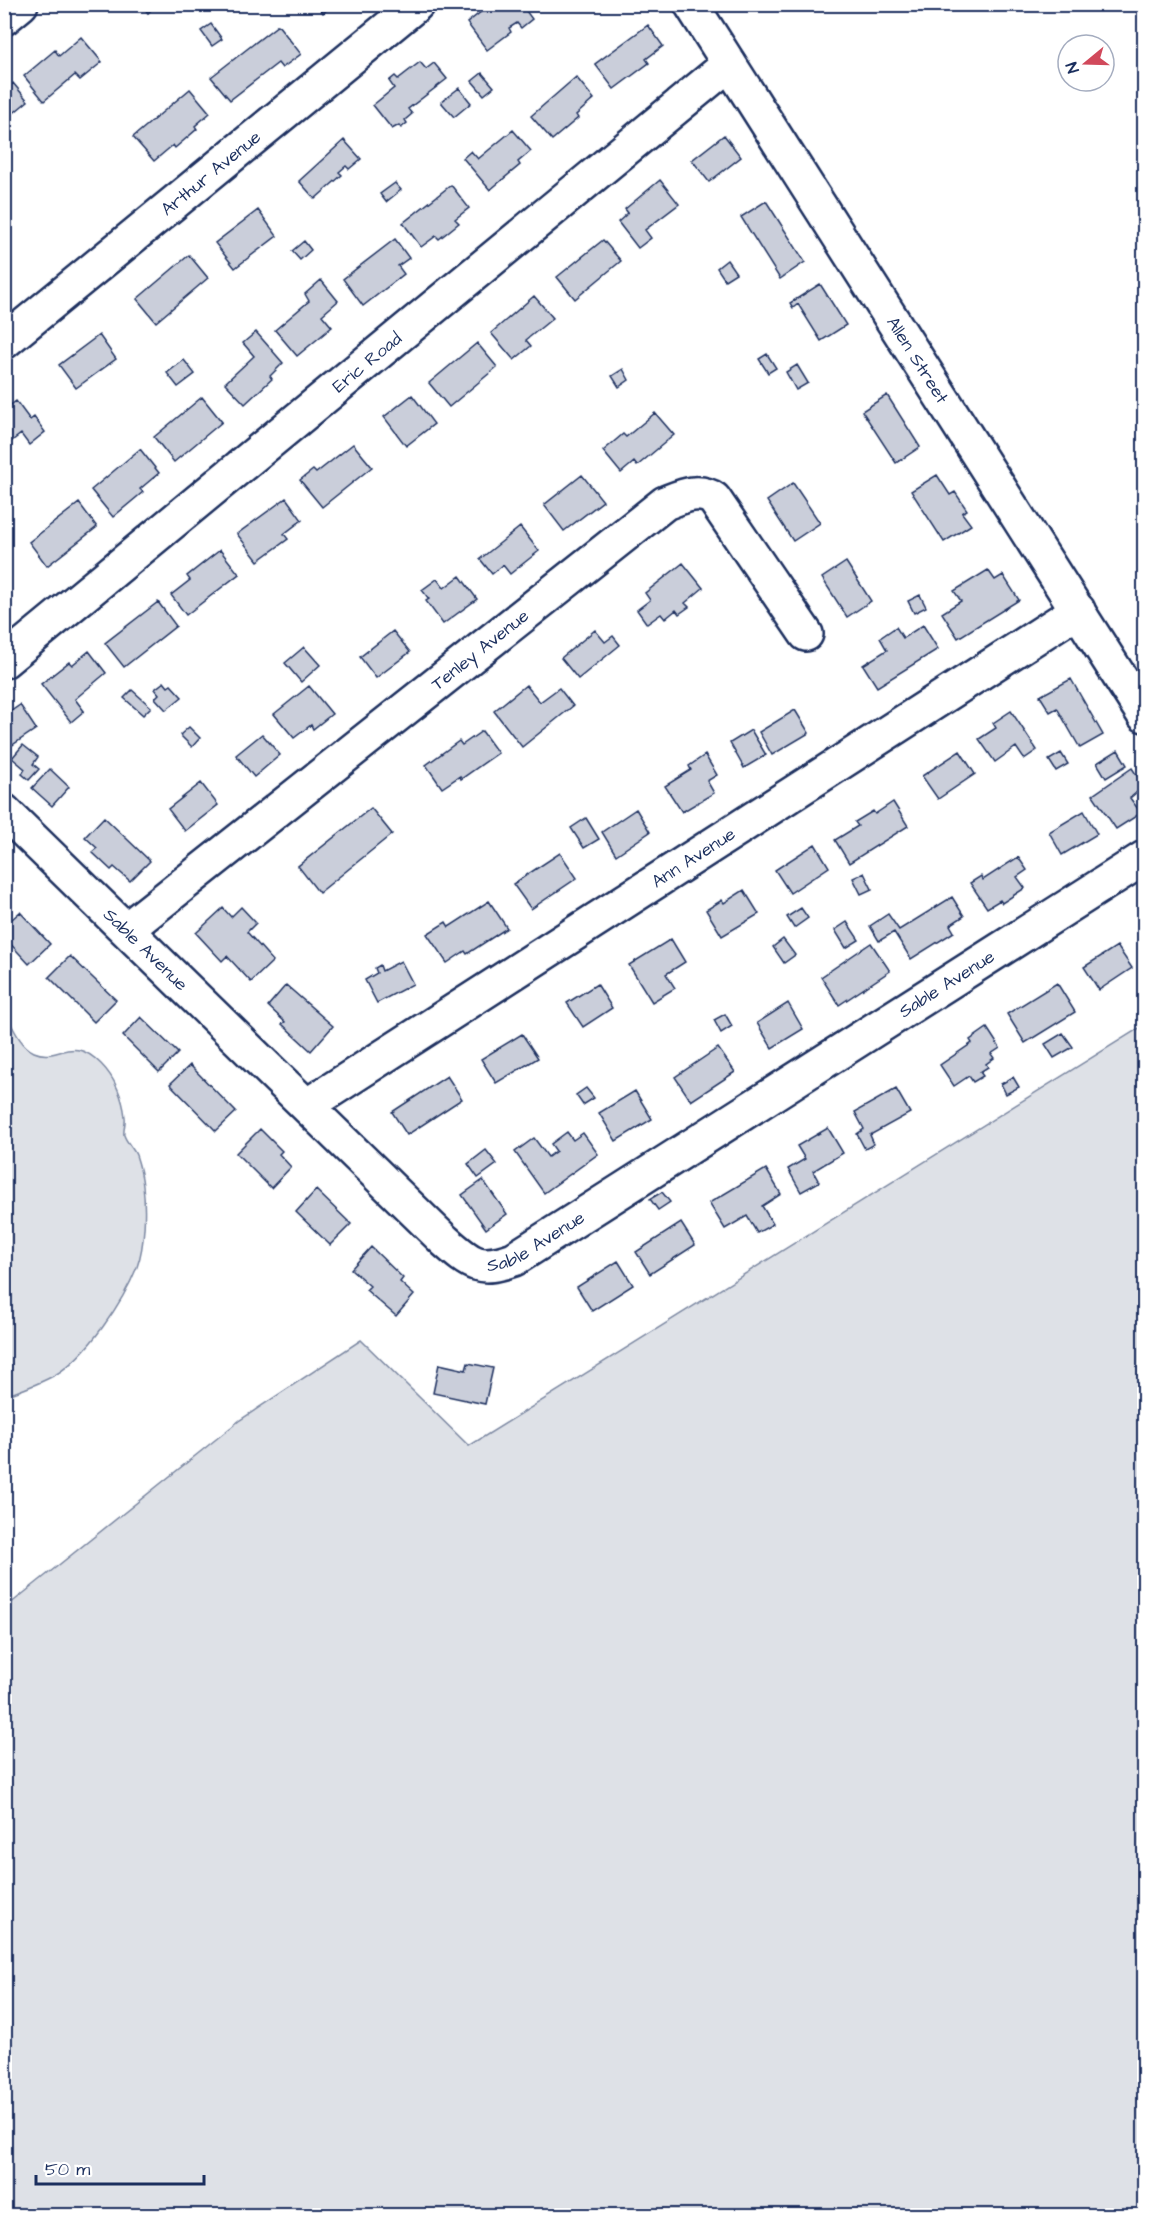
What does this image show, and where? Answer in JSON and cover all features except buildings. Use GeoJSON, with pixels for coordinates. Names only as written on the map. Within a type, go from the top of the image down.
{"type":"FeatureCollection","features":[{"type":"Feature","properties":{"kind":"street"},"geometry":{"type":"LineString","coordinates":[[4,18],[21,4]]}},
{"type":"Feature","properties":{"kind":"street","name":"Arthur Avenue"},"geometry":{"type":"LineString","coordinates":[[4,342],[417,4]]}},
{"type":"Feature","properties":{"kind":"street","name":"Allen Street"},"geometry":{"type":"LineString","coordinates":[[691,4],[1144,715]]}},
{"type":"Feature","properties":{"kind":"street","name":"Eric Road"},"geometry":{"type":"LineString","coordinates":[[4,661],[729,64]]}},
{"type":"Feature","properties":{"kind":"street","name":"Tenley Avenue"},"geometry":{"type":"LineString","coordinates":[[127,929],[665,503],[683,495],[708,495],[714,499],[806,634]]}},
{"type":"Feature","properties":{"kind":"street","name":"Ann Avenue"},"geometry":{"type":"LineString","coordinates":[[308,1105],[1078,610]]}},
{"type":"Feature","properties":{"kind":"street","name":"Sable Avenue"},"geometry":{"type":"LineString","coordinates":[[4,811],[460,1254],[485,1266],[514,1259],[1144,858]]}},
{"type":"Feature","properties":{"kind":"shaded area"},"geometry":{"type":"Polygon","coordinates":[[[5,1012],[17,1035],[29,1049],[43,1054],[73,1049],[81,1051],[101,1064],[110,1076],[118,1089],[122,1103],[125,1119],[124,1135],[136,1155],[143,1182],[145,1216],[142,1248],[137,1267],[123,1296],[103,1327],[79,1355],[55,1375],[5,1396],[5,1012]]]}},
{"type":"Feature","properties":{"kind":"shaded area"},"geometry":{"type":"Polygon","coordinates":[[[1144,1025],[1144,2215],[5,2215],[5,1608],[240,1420],[361,1340],[469,1446],[1144,1025]]]}}]}
